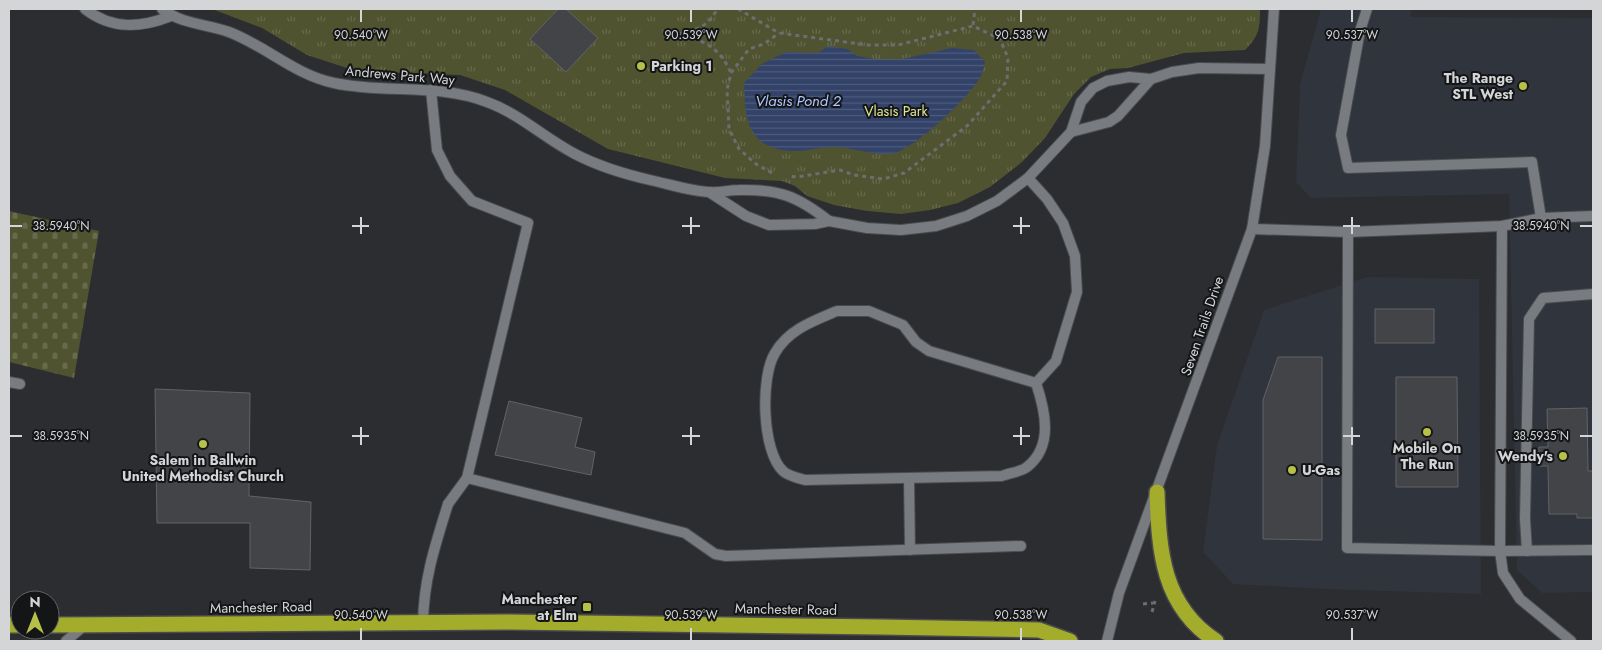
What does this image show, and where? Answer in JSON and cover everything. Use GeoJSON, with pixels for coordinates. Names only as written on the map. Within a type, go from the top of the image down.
{"type":"FeatureCollection","features":[{"type":"Feature","properties":{"kind":"highway"},"geometry":{"type":"LineString","coordinates":[[1158,492],[1159,536],[1164,568],[1170,588],[1201,632],[1216,641]]}},
{"type":"Feature","properties":{"kind":"highway","name":"Manchester Road"},"geometry":{"type":"LineString","coordinates":[[60,625],[423,622],[1039,630],[1070,641]]}},
{"type":"Feature","properties":{"kind":"street"},"geometry":{"type":"LineString","coordinates":[[85,9],[106,21],[120,26],[145,24],[171,16]]}},
{"type":"Feature","properties":{"kind":"street","name":"Andrews Park Way"},"geometry":{"type":"LineString","coordinates":[[162,9],[171,16],[230,32],[272,54],[301,73],[360,88],[431,90],[458,93],[486,101],[514,113],[575,154],[612,170],[710,192],[760,189],[777,191],[797,200],[829,221]]}},
{"type":"Feature","properties":{"kind":"street","name":"Seven Trails Drive"},"geometry":{"type":"LineString","coordinates":[[1106,641],[1119,593],[1158,492],[1252,229],[1265,146],[1274,9]]}},
{"type":"Feature","properties":{"kind":"street"},"geometry":{"type":"LineString","coordinates":[[1367,9],[1360,31],[1341,135],[1348,168],[1532,162],[1541,218]]}},
{"type":"Feature","properties":{"kind":"street","name":"Andrews Park Way"},"geometry":{"type":"LineString","coordinates":[[710,192],[746,216],[769,225],[815,224],[829,221],[867,228],[901,230],[936,226],[968,216],[990,205],[1028,178],[1071,132],[1081,102],[1093,88],[1107,81],[1129,77],[1151,79],[1172,72],[1199,68],[1270,69]]}},
{"type":"Feature","properties":{"kind":"street"},"geometry":{"type":"LineString","coordinates":[[1071,132],[1109,122],[1118,116],[1151,79]]}},
{"type":"Feature","properties":{"kind":"street"},"geometry":{"type":"LineString","coordinates":[[423,622],[423,593],[429,567],[448,504],[467,478],[528,223],[472,201],[450,176],[437,150],[431,90]]}},
{"type":"Feature","properties":{"kind":"street"},"geometry":{"type":"LineString","coordinates":[[1028,178],[1047,199],[1063,224],[1075,256],[1077,292],[1056,361],[1036,383]]}},
{"type":"Feature","properties":{"kind":"street"},"geometry":{"type":"LineString","coordinates":[[1252,229],[1348,232],[1502,226],[1541,218],[1593,216]]}},
{"type":"Feature","properties":{"kind":"street"},"geometry":{"type":"LineString","coordinates":[[1502,226],[1500,551],[1503,573],[1520,599],[1571,641]]}},
{"type":"Feature","properties":{"kind":"street"},"geometry":{"type":"LineString","coordinates":[[1348,232],[1347,548],[1500,551],[1593,550]]}},
{"type":"Feature","properties":{"kind":"street"},"geometry":{"type":"LineString","coordinates":[[1527,551],[1524,519],[1530,319],[1543,298],[1593,294]]}},
{"type":"Feature","properties":{"kind":"street"},"geometry":{"type":"LineString","coordinates":[[837,311],[869,312],[903,325],[916,342],[930,352],[1036,383],[1044,408],[1046,433],[1040,454],[1026,468],[1002,476],[805,480],[784,472],[772,455],[767,430],[767,376],[774,353],[800,326],[837,311]]}},
{"type":"Feature","properties":{"kind":"street"},"geometry":{"type":"LineString","coordinates":[[9,382],[20,384]]}},
{"type":"Feature","properties":{"kind":"street"},"geometry":{"type":"LineString","coordinates":[[467,478],[685,533],[698,540],[715,554],[726,556],[1021,546]]}},
{"type":"Feature","properties":{"kind":"street"},"geometry":{"type":"LineString","coordinates":[[909,479],[910,550]]}},
{"type":"Feature","properties":{"kind":"street"},"geometry":{"type":"LineString","coordinates":[[66,641],[85,625]]}},
{"type":"Feature","properties":{"kind":"path"},"geometry":{"type":"LineString","coordinates":[[664,35],[685,34],[702,27],[717,9]]}},
{"type":"Feature","properties":{"kind":"path"},"geometry":{"type":"LineString","coordinates":[[738,9],[779,33],[848,43],[898,45],[973,26],[1000,39],[1008,58],[1007,81],[968,126],[904,172],[883,179],[854,175],[840,170],[797,177],[783,175]]}},
{"type":"Feature","properties":{"kind":"path"},"geometry":{"type":"LineString","coordinates":[[973,26],[975,9]]}},
{"type":"Feature","properties":{"kind":"path"},"geometry":{"type":"LineString","coordinates":[[776,174],[756,164],[739,149],[729,129],[727,90],[731,73],[749,49],[764,44],[779,33]]}},
{"type":"Feature","properties":{"kind":"path"},"geometry":{"type":"LineString","coordinates":[[685,34],[706,43],[723,56],[731,73]]}},
{"type":"Feature","properties":{"kind":"path"},"geometry":{"type":"LineString","coordinates":[[1143,604],[1153,603],[1152,612]]}},
{"type":"Feature","properties":{"kind":"shaded area"},"geometry":{"type":"Polygon","coordinates":[[[1321,9],[1412,9],[1410,17],[1593,18],[1593,592],[1542,593],[1517,570],[1509,194],[1311,198],[1296,182],[1300,84],[1321,9]]]}},
{"type":"Feature","properties":{"kind":"shaded area","name":"U-Gas"},"geometry":{"type":"Polygon","coordinates":[[[1367,277],[1479,279],[1481,594],[1233,584],[1203,552],[1217,445],[1264,310],[1367,277]]]}},
{"type":"Feature","properties":{"kind":"green space","name":"Vlasis Park"},"geometry":{"type":"Polygon","coordinates":[[[212,9],[1260,9],[1260,22],[1258,32],[1245,50],[1184,53],[1128,68],[1110,69],[1091,77],[1074,94],[1045,138],[1022,162],[990,187],[958,203],[930,210],[901,214],[867,211],[834,205],[807,196],[795,186],[782,181],[725,178],[608,149],[505,90],[460,75],[356,71],[307,55],[262,28],[212,9]]]}},
{"type":"Feature","properties":{"kind":"green space"},"geometry":{"type":"Polygon","coordinates":[[[9,211],[99,231],[74,378],[9,362],[9,211]]]}},
{"type":"Feature","properties":{"kind":"water","name":"Vlasis Pond 2"},"geometry":{"type":"Polygon","coordinates":[[[828,46],[847,49],[857,56],[875,59],[902,59],[952,48],[974,50],[985,62],[982,74],[975,85],[953,109],[925,134],[899,151],[882,154],[833,147],[795,151],[779,149],[767,145],[758,139],[748,121],[744,83],[762,64],[786,52],[818,53],[828,46]]]}},
{"type":"Feature","properties":{"kind":"building"},"geometry":{"type":"Polygon","coordinates":[[[558,9],[566,9],[598,38],[566,72],[530,39],[558,9]]]}},
{"type":"Feature","properties":{"kind":"building"},"geometry":{"type":"Polygon","coordinates":[[[1375,309],[1434,309],[1434,343],[1375,343],[1375,309]]]}},
{"type":"Feature","properties":{"kind":"building","name":"U-Gas"},"geometry":{"type":"Polygon","coordinates":[[[1278,357],[1322,357],[1322,540],[1263,539],[1263,400],[1278,357]]]}},
{"type":"Feature","properties":{"kind":"building","name":"Mobile On The Run"},"geometry":{"type":"Polygon","coordinates":[[[1396,377],[1457,377],[1458,487],[1396,487],[1396,377]]]}},
{"type":"Feature","properties":{"kind":"building","name":"Salem in Ballwin United Methodist Church"},"geometry":{"type":"Polygon","coordinates":[[[155,389],[250,393],[249,496],[311,502],[310,570],[250,568],[250,523],[157,523],[155,389]]]}},
{"type":"Feature","properties":{"kind":"building"},"geometry":{"type":"Polygon","coordinates":[[[509,401],[582,418],[575,447],[595,452],[591,475],[495,455],[509,401]]]}},
{"type":"Feature","properties":{"kind":"building","name":"Wendy's"},"geometry":{"type":"Polygon","coordinates":[[[1587,408],[1588,471],[1593,471],[1593,518],[1577,518],[1577,514],[1549,514],[1548,466],[1539,466],[1539,447],[1548,447],[1547,409],[1587,408]]]}},
{"type":"Feature","properties":{"kind":"place","name":"Parking 1"},"geometry":{"type":"Point","coordinates":[641,66]}},
{"type":"Feature","properties":{"kind":"place","name":"The Range STL West"},"geometry":{"type":"Point","coordinates":[1523,86]}},
{"type":"Feature","properties":{"kind":"place","name":"Mobile On The Run"},"geometry":{"type":"Point","coordinates":[1427,432]}},
{"type":"Feature","properties":{"kind":"place","name":"Salem in Ballwin United Methodist Church"},"geometry":{"type":"Point","coordinates":[203,444]}},
{"type":"Feature","properties":{"kind":"place","name":"Wendy's"},"geometry":{"type":"Point","coordinates":[1563,456]}},
{"type":"Feature","properties":{"kind":"place","name":"U-Gas"},"geometry":{"type":"Point","coordinates":[1292,470]}},
{"type":"Feature","properties":{"kind":"place","name":"Manchester at Elm"},"geometry":{"type":"Point","coordinates":[587,607]}}]}
